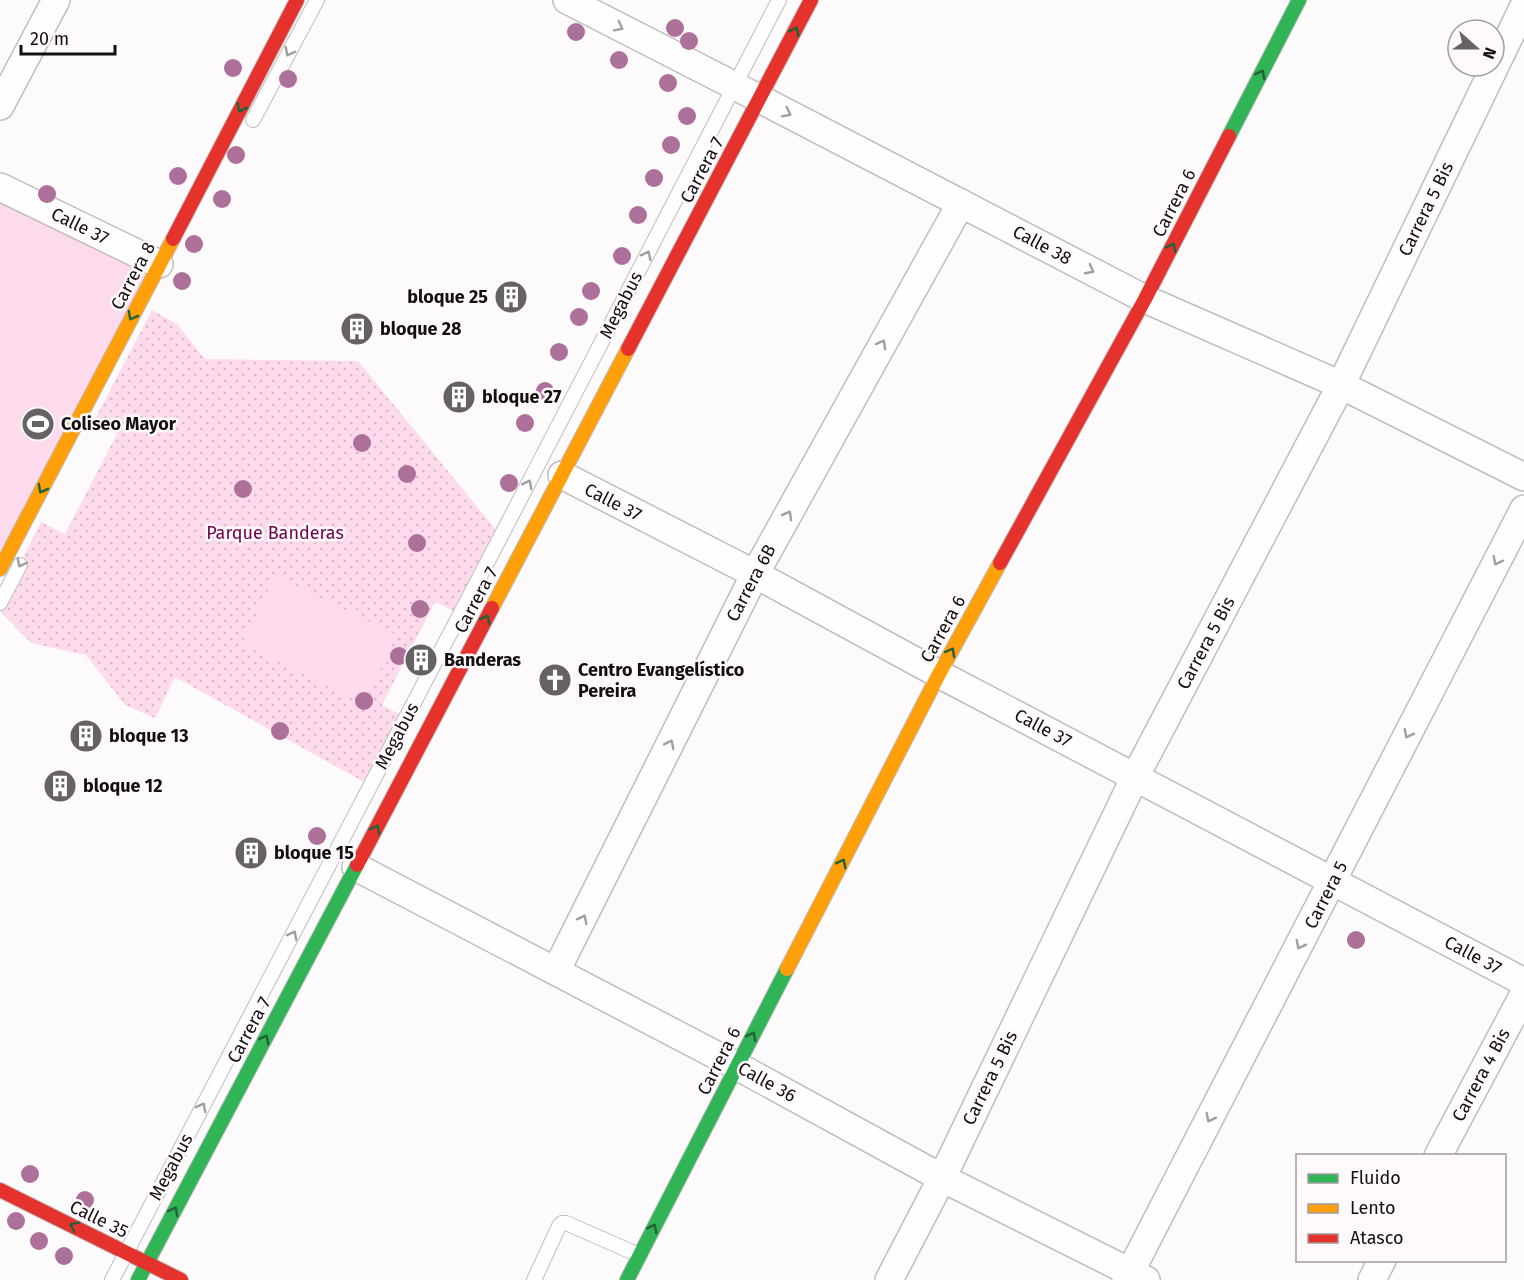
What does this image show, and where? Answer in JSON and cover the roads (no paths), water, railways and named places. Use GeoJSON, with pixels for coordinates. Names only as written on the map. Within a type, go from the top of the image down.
{"type":"FeatureCollection","features":[{"type":"Feature","properties":{"kind":"main road","name":"Carrera 8"},"geometry":{"type":"LineString","coordinates":[[0,569],[297,0]]}},
{"type":"Feature","properties":{"kind":"main road","name":"Carrera 7"},"geometry":{"type":"LineString","coordinates":[[138,1280],[811,0]]}},
{"type":"Feature","properties":{"kind":"main road","name":"Carrera 6"},"geometry":{"type":"LineString","coordinates":[[627,1280],[939,674],[1145,299],[1299,0]]}},
{"type":"Feature","properties":{"kind":"main road","name":"Calle 35"},"geometry":{"type":"LineString","coordinates":[[0,1190],[181,1280]]}},
{"type":"Feature","properties":{"kind":"street"},"geometry":{"type":"LineString","coordinates":[[0,106],[56,0]]}},
{"type":"Feature","properties":{"kind":"street","name":"Calle 38"},"geometry":{"type":"LineString","coordinates":[[567,0],[1145,299],[1341,385],[1524,477]]}},
{"type":"Feature","properties":{"kind":"street","name":"Carrera 5 Bis"},"geometry":{"type":"LineString","coordinates":[[889,1280],[942,1178],[1136,777],[1341,385],[1524,6]]}},
{"type":"Feature","properties":{"kind":"street","name":"Calle 37"},"geometry":{"type":"LineString","coordinates":[[0,187],[159,264]]}},
{"type":"Feature","properties":{"kind":"street","name":"Carrera 6B"},"geometry":{"type":"LineString","coordinates":[[556,971],[755,574],[961,203]]}},
{"type":"Feature","properties":{"kind":"street","name":"Calle 37"},"geometry":{"type":"LineString","coordinates":[[562,475],[755,574],[939,674],[1524,982]]}},
{"type":"Feature","properties":{"kind":"street","name":"Carrera 5"},"geometry":{"type":"LineString","coordinates":[[1134,1277],[1333,881],[1524,509]]}},
{"type":"Feature","properties":{"kind":"street","name":"Calle 36"},"geometry":{"type":"LineString","coordinates":[[356,867],[737,1066],[942,1178],[1134,1277]]}},
{"type":"Feature","properties":{"kind":"street","name":"Carrera 4 Bis"},"geometry":{"type":"LineString","coordinates":[[1439,1154],[1524,994]]}},
{"type":"Feature","properties":{"kind":"street"},"geometry":{"type":"LineString","coordinates":[[1372,1280],[1381,1262]]}},
{"type":"Feature","properties":{"kind":"lane"},"geometry":{"type":"LineString","coordinates":[[246,134],[317,0]]}},
{"type":"Feature","properties":{"kind":"lane","name":"Megabus"},"geometry":{"type":"LineString","coordinates":[[112,1280],[779,0]]}},
{"type":"Feature","properties":{"kind":"lane"},"geometry":{"type":"LineString","coordinates":[[0,603],[26,553]]}},
{"type":"Feature","properties":{"kind":"lane"},"geometry":{"type":"LineString","coordinates":[[534,1280],[562,1223],[577,1227],[639,1255]]}},
{"type":"Feature","properties":{"kind":"place","name":"bloque 25"},"geometry":{"type":"Point","coordinates":[511,297]}},
{"type":"Feature","properties":{"kind":"place","name":"bloque 28"},"geometry":{"type":"Point","coordinates":[357,329]}},
{"type":"Feature","properties":{"kind":"place","name":"bloque 27"},"geometry":{"type":"Point","coordinates":[459,397]}},
{"type":"Feature","properties":{"kind":"place","name":"Coliseo Mayor"},"geometry":{"type":"Point","coordinates":[38,424]}},
{"type":"Feature","properties":{"kind":"place","name":"Banderas"},"geometry":{"type":"Point","coordinates":[421,660]}},
{"type":"Feature","properties":{"kind":"place","name":"Centro Evangelístico Pereira"},"geometry":{"type":"Point","coordinates":[555,680]}},
{"type":"Feature","properties":{"kind":"place","name":"bloque 13"},"geometry":{"type":"Point","coordinates":[86,736]}},
{"type":"Feature","properties":{"kind":"place","name":"bloque 12"},"geometry":{"type":"Point","coordinates":[60,786]}},
{"type":"Feature","properties":{"kind":"place","name":"bloque 15"},"geometry":{"type":"Point","coordinates":[251,853]}},
{"type":"Feature","properties":{"kind":"park label","name":"Parque Banderas"},"geometry":{"type":"Point","coordinates":[275,533]}}]}
